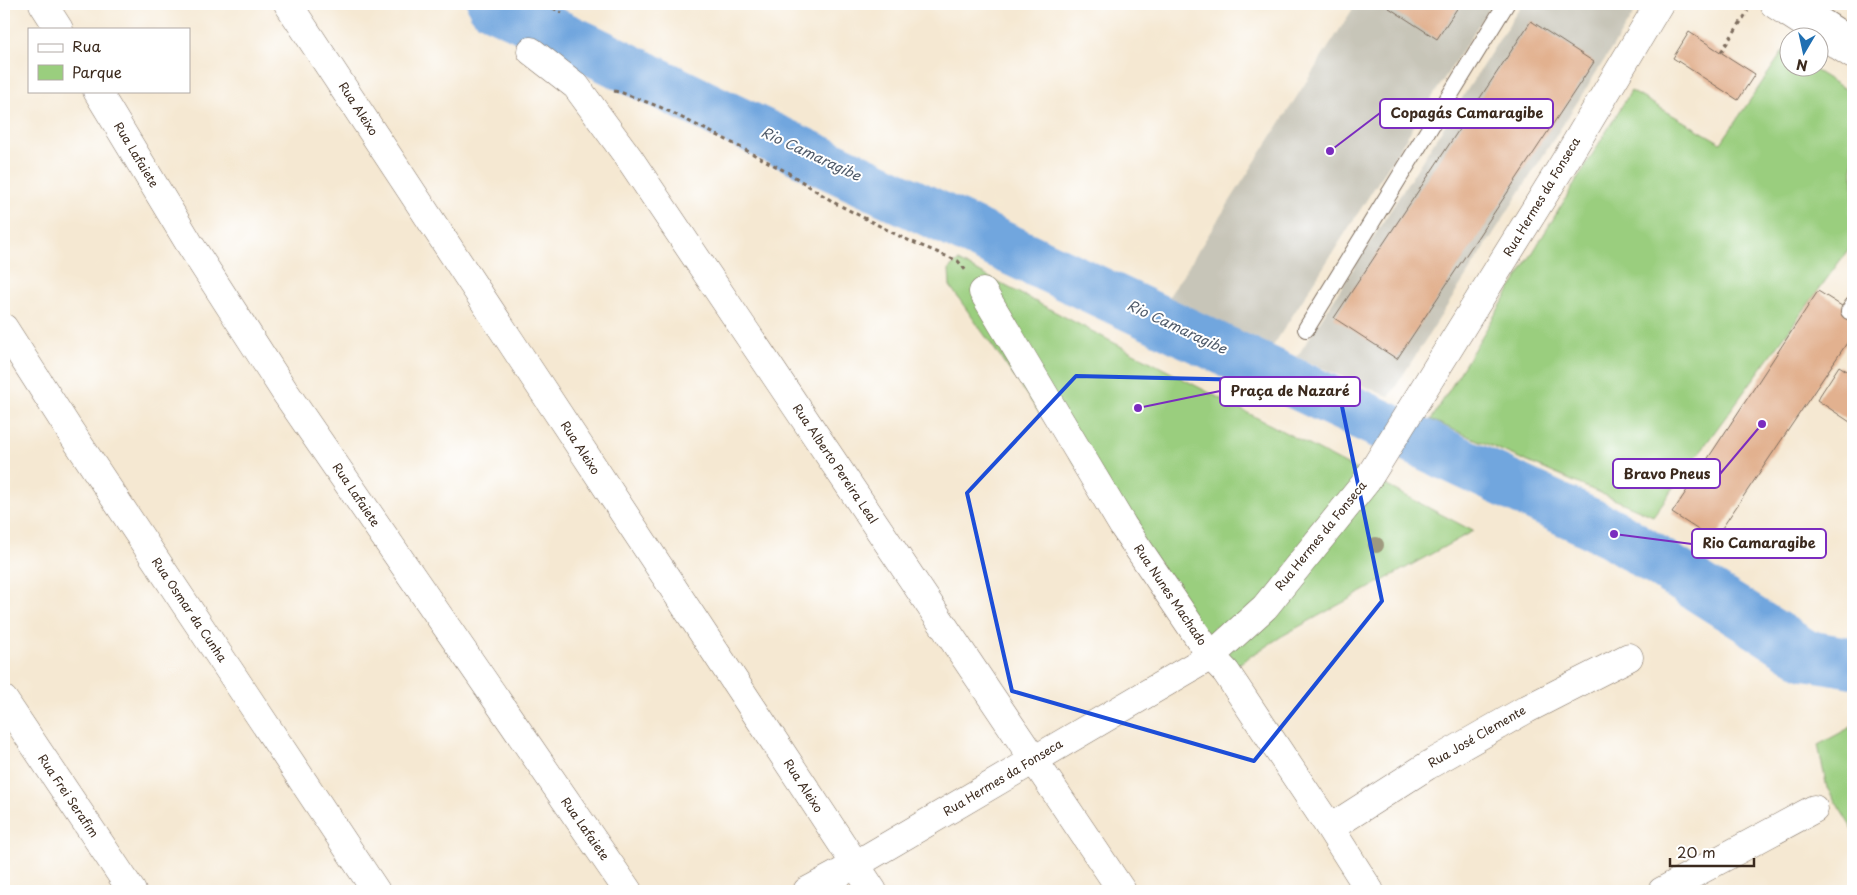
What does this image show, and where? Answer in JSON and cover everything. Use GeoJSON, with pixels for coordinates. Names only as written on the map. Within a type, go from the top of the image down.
{"type":"FeatureCollection","features":[{"type":"Feature","properties":{"kind":"street"},"geometry":{"type":"LineString","coordinates":[[43,4],[58,28]]}},
{"type":"Feature","properties":{"kind":"street","name":"Rua Aleixo"},"geometry":{"type":"LineString","coordinates":[[288,4],[873,891]]}},
{"type":"Feature","properties":{"kind":"street","name":"Rua Hermes da Fonseca"},"geometry":{"type":"LineString","coordinates":[[807,891],[855,865],[1211,656],[1265,607],[1366,482],[1659,4]]}},
{"type":"Feature","properties":{"kind":"street"},"geometry":{"type":"LineString","coordinates":[[1761,7],[1853,55]]}},
{"type":"Feature","properties":{"kind":"street","name":"Rua Alberto Pereira Leal"},"geometry":{"type":"LineString","coordinates":[[531,52],[576,86],[629,158],[1122,891]]}},
{"type":"Feature","properties":{"kind":"street","name":"Rua Lafaiete"},"geometry":{"type":"LineString","coordinates":[[98,92],[189,243],[285,392],[628,891]]}},
{"type":"Feature","properties":{"kind":"street","name":"Rua Nunes Machado"},"geometry":{"type":"LineString","coordinates":[[983,292],[1124,526],[1211,656],[1226,672],[1370,891]]}},
{"type":"Feature","properties":{"kind":"street","name":"Rua Osmar da Cunha"},"geometry":{"type":"LineString","coordinates":[[4,328],[68,428],[376,891]]}},
{"type":"Feature","properties":{"kind":"street","name":"Rua José Clemente"},"geometry":{"type":"LineString","coordinates":[[1330,828],[1427,766],[1526,708],[1630,658]]}},
{"type":"Feature","properties":{"kind":"street","name":"Rua Frei Serafim"},"geometry":{"type":"LineString","coordinates":[[4,700],[132,891]]}},
{"type":"Feature","properties":{"kind":"street"},"geometry":{"type":"LineString","coordinates":[[1662,891],[1814,809]]}},
{"type":"Feature","properties":{"kind":"lane"},"geometry":{"type":"LineString","coordinates":[[1306,329],[1506,4]]}},
{"type":"Feature","properties":{"kind":"lane"},"geometry":{"type":"LineString","coordinates":[[1804,4],[1853,36]]}},
{"type":"Feature","properties":{"kind":"path"},"geometry":{"type":"LineString","coordinates":[[546,4],[562,13]]}},
{"type":"Feature","properties":{"kind":"path"},"geometry":{"type":"LineString","coordinates":[[1721,52],[1761,7]]}},
{"type":"Feature","properties":{"kind":"path"},"geometry":{"type":"LineString","coordinates":[[576,86],[620,92],[660,107],[721,137],[788,172],[835,203],[903,238],[958,261],[983,292]]}},
{"type":"Feature","properties":{"kind":"highlighted area"},"geometry":{"type":"Polygon","coordinates":[[[1076,376],[1337,382],[1382,601],[1254,761],[1012,691],[967,493],[1076,376]]]}},
{"type":"Feature","properties":{"kind":"shaded area"},"geometry":{"type":"Polygon","coordinates":[[[1356,4],[1492,4],[1273,346],[1168,298],[1356,4]]]}},
{"type":"Feature","properties":{"kind":"shaded area"},"geometry":{"type":"Polygon","coordinates":[[[1522,4],[1640,4],[1389,397],[1297,357],[1522,4]]]}},
{"type":"Feature","properties":{"kind":"green space"},"geometry":{"type":"Polygon","coordinates":[[[1780,56],[1780,78],[1827,78],[1853,94],[1853,243],[1653,516],[1431,420],[1631,91],[1721,143],[1780,56]]]}},
{"type":"Feature","properties":{"kind":"green space"},"geometry":{"type":"Polygon","coordinates":[[[958,261],[1473,531],[1282,636],[1226,672],[1211,656],[950,286],[949,269],[958,261]]]}},
{"type":"Feature","properties":{"kind":"green space"},"geometry":{"type":"Polygon","coordinates":[[[1853,726],[1853,830],[1827,788],[1818,745],[1853,726]]]}},
{"type":"Feature","properties":{"kind":"building"},"geometry":{"type":"Polygon","coordinates":[[[1387,4],[1460,4],[1437,39],[1386,6],[1387,4]]]}},
{"type":"Feature","properties":{"kind":"building"},"geometry":{"type":"Polygon","coordinates":[[[1531,21],[1594,62],[1397,359],[1334,318],[1531,21]]]}},
{"type":"Feature","properties":{"kind":"building"},"geometry":{"type":"Polygon","coordinates":[[[1689,32],[1755,74],[1738,100],[1673,58],[1689,32]]]}},
{"type":"Feature","properties":{"kind":"building"},"geometry":{"type":"Polygon","coordinates":[[[1818,291],[1853,313],[1853,334],[1714,540],[1672,513],[1818,291]]]}},
{"type":"Feature","properties":{"kind":"building"},"geometry":{"type":"Polygon","coordinates":[[[1839,366],[1853,375],[1853,424],[1817,400],[1839,366]]]}},
{"type":"Feature","properties":{"kind":"waterway","name":"Rio Camaragibe"},"geometry":{"type":"LineString","coordinates":[[492,4],[1614,534],[1806,655],[1853,663]]}},
{"type":"Feature","properties":{"kind":"place","name":"Copagás Camaragibe"},"geometry":{"type":"Point","coordinates":[1330,151]}},
{"type":"Feature","properties":{"kind":"place","name":"Praça de Nazaré"},"geometry":{"type":"Point","coordinates":[1138,408]}},
{"type":"Feature","properties":{"kind":"place","name":"Bravo Pneus"},"geometry":{"type":"Point","coordinates":[1762,424]}},
{"type":"Feature","properties":{"kind":"place","name":"Rio Camaragibe"},"geometry":{"type":"Point","coordinates":[1614,534]}}]}
